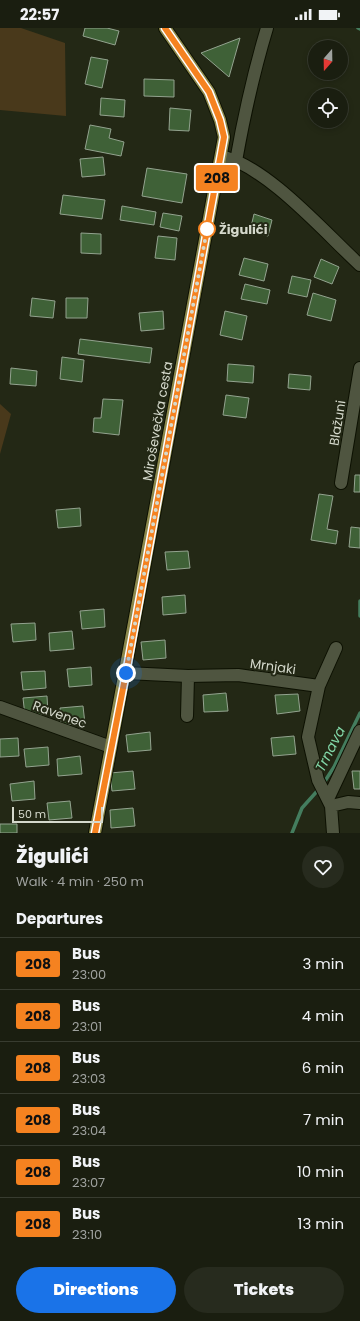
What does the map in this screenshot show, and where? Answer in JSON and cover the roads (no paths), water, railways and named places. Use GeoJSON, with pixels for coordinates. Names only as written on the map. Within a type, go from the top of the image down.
{"type":"FeatureCollection","features":[{"type":"Feature","properties":{"kind":"main road","name":"Miroševečka cesta"},"geometry":{"type":"LineString","coordinates":[[95,833],[126,673],[224,137],[220,120],[209,92],[165,28]]}},
{"type":"Feature","properties":{"kind":"street"},"geometry":{"type":"LineString","coordinates":[[236,161],[258,57],[267,28]]}},
{"type":"Feature","properties":{"kind":"street"},"geometry":{"type":"LineString","coordinates":[[221,156],[236,161],[261,175],[301,209],[360,265]]}},
{"type":"Feature","properties":{"kind":"street","name":"Blažuni"},"geometry":{"type":"LineString","coordinates":[[342,483],[360,368]]}},
{"type":"Feature","properties":{"kind":"street"},"geometry":{"type":"LineString","coordinates":[[333,833],[328,799],[318,780],[308,737],[320,686],[336,648]]}},
{"type":"Feature","properties":{"kind":"street","name":"Mrnjaki"},"geometry":{"type":"LineString","coordinates":[[126,673],[188,676],[238,675],[320,686]]}},
{"type":"Feature","properties":{"kind":"street"},"geometry":{"type":"LineString","coordinates":[[187,716],[188,676]]}},
{"type":"Feature","properties":{"kind":"street","name":"Ravenec"},"geometry":{"type":"LineString","coordinates":[[0,707],[111,747]]}},
{"type":"Feature","properties":{"kind":"street"},"geometry":{"type":"LineString","coordinates":[[328,799],[360,731]]}},
{"type":"Feature","properties":{"kind":"street"},"geometry":{"type":"LineString","coordinates":[[328,799],[360,803]]}},
{"type":"Feature","properties":{"kind":"waterway","name":"Trnava"},"geometry":{"type":"LineString","coordinates":[[360,601],[360,616]]}},
{"type":"Feature","properties":{"kind":"waterway","name":"Trnava"},"geometry":{"type":"LineString","coordinates":[[323,784],[334,767],[360,713]]}},
{"type":"Feature","properties":{"kind":"waterway","name":"Trnava"},"geometry":{"type":"LineString","coordinates":[[292,833],[302,808],[319,789]]}},
{"type":"Feature","properties":{"kind":"place","name":"Žigulići"},"geometry":{"type":"Point","coordinates":[207,229]}}]}
